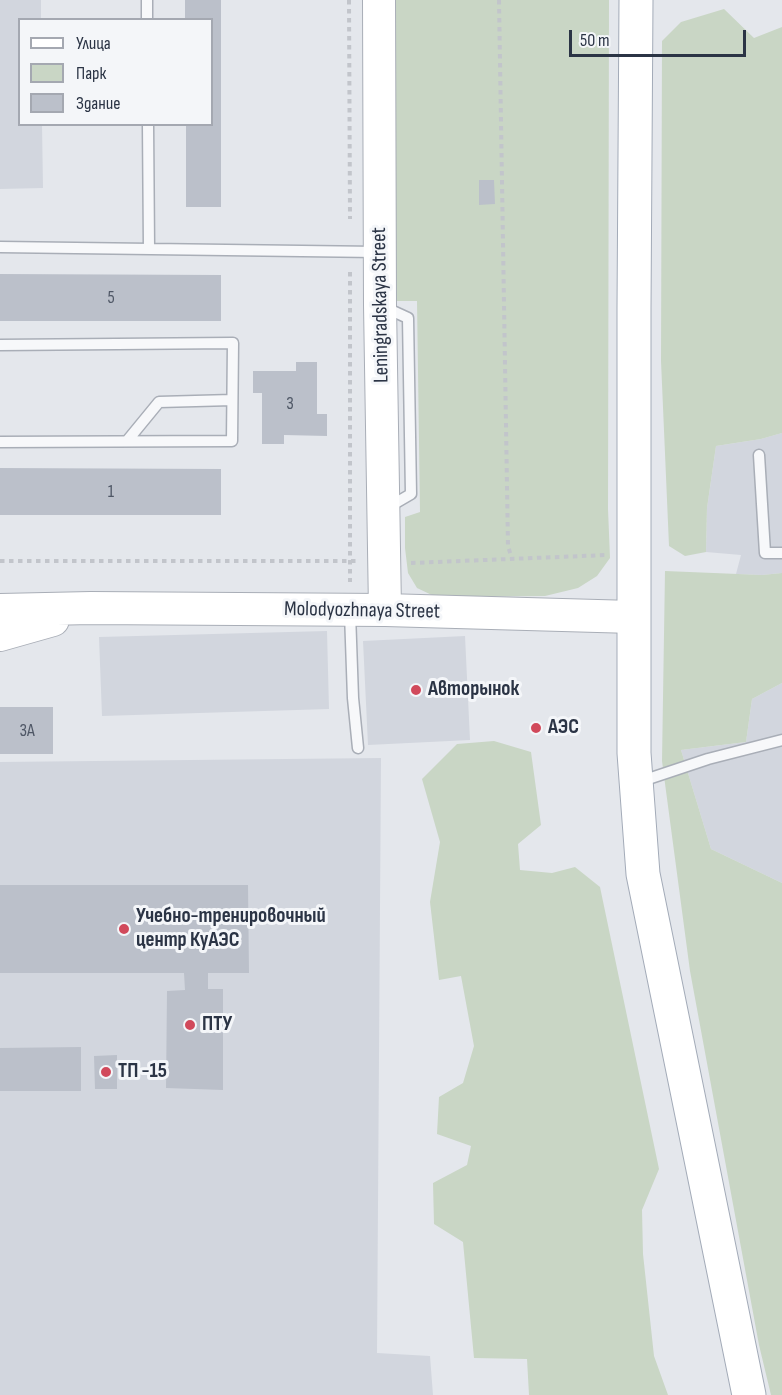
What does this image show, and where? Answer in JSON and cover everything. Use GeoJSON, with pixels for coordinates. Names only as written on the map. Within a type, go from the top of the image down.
{"type":"FeatureCollection","features":[{"type":"Feature","properties":{"kind":"main road"},"geometry":{"type":"LineString","coordinates":[[636,0],[634,753],[643,874],[749,1395]]}},
{"type":"Feature","properties":{"kind":"street","name":"Leningradskaya Street"},"geometry":{"type":"LineString","coordinates":[[379,0],[365,252],[380,305],[385,610]]}},
{"type":"Feature","properties":{"kind":"street","name":"Molodyozhnaya Street"},"geometry":{"type":"LineString","coordinates":[[0,635],[91,608]]}},
{"type":"Feature","properties":{"kind":"street","name":"Molodyozhnaya Street"},"geometry":{"type":"LineString","coordinates":[[0,609],[385,610],[633,617]]}},
{"type":"Feature","properties":{"kind":"lane"},"geometry":{"type":"LineString","coordinates":[[147,0],[147,18]]}},
{"type":"Feature","properties":{"kind":"lane"},"geometry":{"type":"LineString","coordinates":[[148,126],[149,248]]}},
{"type":"Feature","properties":{"kind":"lane"},"geometry":{"type":"LineString","coordinates":[[0,247],[365,252]]}},
{"type":"Feature","properties":{"kind":"lane"},"geometry":{"type":"LineString","coordinates":[[0,345],[233,343],[232,441],[0,442]]}},
{"type":"Feature","properties":{"kind":"lane"},"geometry":{"type":"LineString","coordinates":[[127,441],[159,402],[232,400]]}},
{"type":"Feature","properties":{"kind":"lane"},"geometry":{"type":"LineString","coordinates":[[759,455],[765,553],[782,553]]}},
{"type":"Feature","properties":{"kind":"lane"},"geometry":{"type":"LineString","coordinates":[[350,610],[353,698],[358,748]]}},
{"type":"Feature","properties":{"kind":"lane"},"geometry":{"type":"LineString","coordinates":[[636,783],[708,759],[782,740]]}},
{"type":"Feature","properties":{"kind":"path"},"geometry":{"type":"LineString","coordinates":[[349,0],[365,252],[350,561],[350,610]]}},
{"type":"Feature","properties":{"kind":"path"},"geometry":{"type":"LineString","coordinates":[[499,0],[508,546],[512,559]]}},
{"type":"Feature","properties":{"kind":"path"},"geometry":{"type":"LineString","coordinates":[[0,561],[369,561],[384,565],[633,554]]}},
{"type":"Feature","properties":{"kind":"shaded area"},"geometry":{"type":"Polygon","coordinates":[[[0,0],[41,0],[41,18],[18,18],[18,126],[42,126],[43,188],[0,189],[0,0]]]}},
{"type":"Feature","properties":{"kind":"shaded area"},"geometry":{"type":"Polygon","coordinates":[[[782,433],[782,573],[736,574],[741,555],[706,552],[707,508],[716,446],[761,439],[782,433]]]}},
{"type":"Feature","properties":{"kind":"shaded area"},"geometry":{"type":"Polygon","coordinates":[[[327,631],[329,709],[102,716],[99,637],[327,631]]]}},
{"type":"Feature","properties":{"kind":"shaded area","name":"Авторынок"},"geometry":{"type":"Polygon","coordinates":[[[465,636],[470,740],[368,745],[363,641],[465,636]]]}},
{"type":"Feature","properties":{"kind":"shaded area"},"geometry":{"type":"Polygon","coordinates":[[[782,683],[782,883],[711,849],[681,750],[746,742],[752,699],[782,683]]]}},
{"type":"Feature","properties":{"kind":"shaded area","name":"ПТУ"},"geometry":{"type":"Polygon","coordinates":[[[381,758],[377,1353],[430,1356],[433,1395],[0,1395],[0,762],[381,758]]]}},
{"type":"Feature","properties":{"kind":"green space"},"geometry":{"type":"Polygon","coordinates":[[[394,0],[609,0],[608,509],[610,558],[597,576],[578,588],[545,596],[436,597],[417,588],[408,573],[405,517],[420,512],[417,301],[395,301],[394,0]]]}},
{"type":"Feature","properties":{"kind":"green space"},"geometry":{"type":"Polygon","coordinates":[[[724,9],[754,38],[782,27],[782,433],[761,439],[716,446],[707,508],[706,552],[685,556],[669,546],[661,361],[662,41],[681,22],[724,9]]]}},
{"type":"Feature","properties":{"kind":"green space"},"geometry":{"type":"Polygon","coordinates":[[[665,571],[762,575],[782,573],[782,683],[752,699],[746,742],[681,750],[711,849],[782,883],[782,1395],[771,1395],[759,1345],[690,971],[662,761],[665,571]]]}},
{"type":"Feature","properties":{"kind":"green space"},"geometry":{"type":"Polygon","coordinates":[[[494,741],[531,752],[541,825],[518,844],[520,870],[552,873],[575,867],[600,887],[659,1169],[642,1210],[643,1254],[654,1356],[668,1395],[529,1395],[527,1359],[474,1358],[463,1242],[434,1224],[433,1183],[467,1165],[471,1146],[437,1134],[439,1097],[463,1083],[474,1046],[461,976],[439,980],[430,902],[440,842],[422,779],[457,744],[494,741]]]}},
{"type":"Feature","properties":{"kind":"building"},"geometry":{"type":"Polygon","coordinates":[[[185,0],[221,0],[221,207],[186,207],[186,126],[213,126],[213,18],[185,18],[185,0]]]}},
{"type":"Feature","properties":{"kind":"building"},"geometry":{"type":"Polygon","coordinates":[[[479,180],[494,180],[495,204],[479,205],[479,180]]]}},
{"type":"Feature","properties":{"kind":"building"},"geometry":{"type":"Polygon","coordinates":[[[0,274],[221,275],[221,321],[0,321],[0,274]]]}},
{"type":"Feature","properties":{"kind":"building"},"geometry":{"type":"Polygon","coordinates":[[[296,362],[317,362],[317,414],[327,414],[327,436],[284,435],[284,444],[262,444],[262,393],[253,393],[253,371],[296,371],[296,362]]]}},
{"type":"Feature","properties":{"kind":"building"},"geometry":{"type":"Polygon","coordinates":[[[0,468],[221,469],[221,515],[0,515],[0,468]]]}},
{"type":"Feature","properties":{"kind":"building"},"geometry":{"type":"Polygon","coordinates":[[[0,707],[53,707],[53,754],[0,754],[0,707]]]}},
{"type":"Feature","properties":{"kind":"building","name":"Учебно-тренировочный центр КуАЭС"},"geometry":{"type":"Polygon","coordinates":[[[0,885],[248,885],[249,973],[208,973],[208,989],[223,989],[223,1090],[166,1088],[167,991],[185,990],[184,973],[0,973],[0,885]]]}},
{"type":"Feature","properties":{"kind":"building"},"geometry":{"type":"Polygon","coordinates":[[[81,1047],[81,1091],[0,1091],[0,1048],[81,1047]]]}},
{"type":"Feature","properties":{"kind":"building","name":"ТП -15"},"geometry":{"type":"Polygon","coordinates":[[[117,1055],[117,1089],[95,1089],[94,1056],[117,1055]]]}},
{"type":"Feature","properties":{"kind":"place","name":"Авторынок"},"geometry":{"type":"Point","coordinates":[416,690]}},
{"type":"Feature","properties":{"kind":"place","name":"АЭС"},"geometry":{"type":"Point","coordinates":[536,728]}},
{"type":"Feature","properties":{"kind":"place","name":"Учебно-тренировочный центр КуАЭС"},"geometry":{"type":"Point","coordinates":[124,929]}},
{"type":"Feature","properties":{"kind":"place","name":"ПТУ"},"geometry":{"type":"Point","coordinates":[190,1025]}},
{"type":"Feature","properties":{"kind":"place","name":"ТП -15"},"geometry":{"type":"Point","coordinates":[106,1072]}}]}
